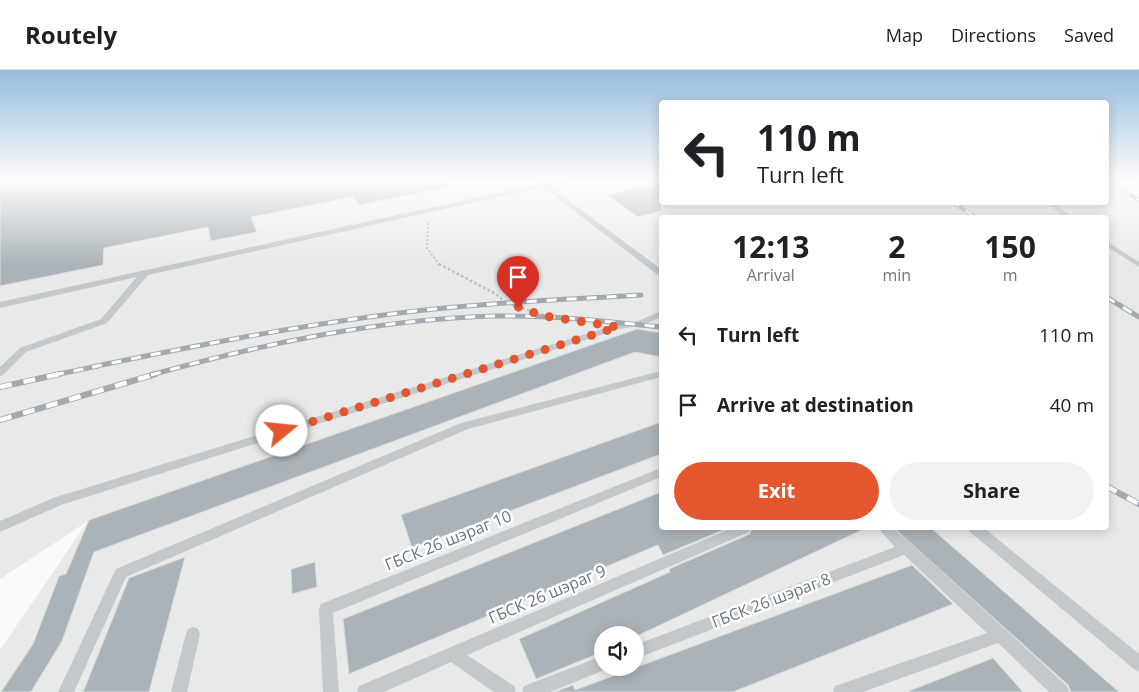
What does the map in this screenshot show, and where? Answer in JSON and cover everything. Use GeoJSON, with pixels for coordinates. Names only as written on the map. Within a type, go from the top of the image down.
{"type":"FeatureCollection","features":[{"type":"Feature","properties":{"kind":"lane"},"geometry":{"type":"LineString","coordinates":[[0,304],[438,208]]}},
{"type":"Feature","properties":{"kind":"lane"},"geometry":{"type":"LineString","coordinates":[[575,208],[659,271]]}},
{"type":"Feature","properties":{"kind":"lane"},"geometry":{"type":"LineString","coordinates":[[1109,245],[1139,265]]}},
{"type":"Feature","properties":{"kind":"lane"},"geometry":{"type":"LineString","coordinates":[[0,373],[23,350],[104,321],[145,273]]}},
{"type":"Feature","properties":{"kind":"lane"},"geometry":{"type":"LineString","coordinates":[[0,527],[57,501],[618,327],[640,323],[659,315]]}},
{"type":"Feature","properties":{"kind":"lane"},"geometry":{"type":"LineString","coordinates":[[66,692],[121,572],[465,426],[659,375]]}},
{"type":"Feature","properties":{"kind":"lane","name":"ГБСК 26 шэраг 10"},"geometry":{"type":"LineString","coordinates":[[332,692],[326,609],[659,473]]}},
{"type":"Feature","properties":{"kind":"lane","name":"ГБСК 26 шэраг 9"},"geometry":{"type":"LineString","coordinates":[[364,692],[739,530]]}},
{"type":"Feature","properties":{"kind":"lane"},"geometry":{"type":"LineString","coordinates":[[886,530],[1061,692]]}},
{"type":"Feature","properties":{"kind":"lane"},"geometry":{"type":"LineString","coordinates":[[976,530],[1139,664]]}},
{"type":"Feature","properties":{"kind":"lane","name":"ГБСК 26 шэраг 8"},"geometry":{"type":"LineString","coordinates":[[644,649],[906,548]]}},
{"type":"Feature","properties":{"kind":"lane"},"geometry":{"type":"LineString","coordinates":[[179,692],[193,634]]}},
{"type":"Feature","properties":{"kind":"lane"},"geometry":{"type":"LineString","coordinates":[[841,692],[1001,635]]}},
{"type":"Feature","properties":{"kind":"lane"},"geometry":{"type":"LineString","coordinates":[[452,654],[508,692]]}},
{"type":"Feature","properties":{"kind":"lane"},"geometry":{"type":"LineString","coordinates":[[530,692],[594,667]]}},
{"type":"Feature","properties":{"kind":"path"},"geometry":{"type":"LineString","coordinates":[[429,210],[427,248],[440,266],[496,294],[506,303],[544,316],[618,327]]}},
{"type":"Feature","properties":{"kind":"shaded area"},"geometry":{"type":"Polygon","coordinates":[[[0,208],[1139,208],[1139,692],[0,692],[0,650],[88,521],[0,579],[0,208]]]}},
{"type":"Feature","properties":{"kind":"building"},"geometry":{"type":"Polygon","coordinates":[[[0,208],[297,208],[251,217],[257,232],[211,241],[208,227],[104,248],[103,265],[0,286],[0,208]]]}},
{"type":"Feature","properties":{"kind":"building"},"geometry":{"type":"Polygon","coordinates":[[[625,208],[661,208],[661,211],[638,217],[625,208]]]}},
{"type":"Feature","properties":{"kind":"building"},"geometry":{"type":"Polygon","coordinates":[[[637,329],[659,333],[659,357],[635,352],[94,552],[62,641],[31,692],[1,692],[33,644],[59,576],[66,574],[89,520],[637,329]]]}},
{"type":"Feature","properties":{"kind":"building"},"geometry":{"type":"Polygon","coordinates":[[[659,423],[659,455],[412,548],[401,515],[659,423]]]}},
{"type":"Feature","properties":{"kind":"building"},"geometry":{"type":"Polygon","coordinates":[[[659,493],[659,530],[723,530],[663,555],[658,545],[349,674],[343,619],[659,493]]]}},
{"type":"Feature","properties":{"kind":"building"},"geometry":{"type":"Polygon","coordinates":[[[751,530],[862,530],[644,633],[644,626],[594,626],[594,655],[536,679],[519,639],[670,572],[669,569],[750,534],[751,530]]]}},
{"type":"Feature","properties":{"kind":"building"},"geometry":{"type":"Polygon","coordinates":[[[896,530],[933,530],[1119,692],[1071,692],[1068,685],[896,530]]]}},
{"type":"Feature","properties":{"kind":"building"},"geometry":{"type":"Polygon","coordinates":[[[185,557],[149,692],[83,692],[129,578],[185,557]]]}},
{"type":"Feature","properties":{"kind":"building"},"geometry":{"type":"Polygon","coordinates":[[[315,562],[317,587],[292,594],[291,569],[315,562]]]}},
{"type":"Feature","properties":{"kind":"building"},"geometry":{"type":"Polygon","coordinates":[[[912,565],[953,604],[733,692],[555,692],[573,685],[575,690],[613,676],[644,676],[644,664],[912,565]]]}},
{"type":"Feature","properties":{"kind":"building"},"geometry":{"type":"Polygon","coordinates":[[[993,658],[1023,692],[909,692],[909,691],[993,658]]]}},
{"type":"Feature","properties":{"kind":"railway"},"geometry":{"type":"LineString","coordinates":[[961,208],[972,215]]}},
{"type":"Feature","properties":{"kind":"railway"},"geometry":{"type":"LineString","coordinates":[[92,367],[283,330],[360,318],[489,304],[641,295]]}},
{"type":"Feature","properties":{"kind":"railway"},"geometry":{"type":"LineString","coordinates":[[1109,299],[1139,317]]}},
{"type":"Feature","properties":{"kind":"railway"},"geometry":{"type":"LineString","coordinates":[[151,375],[235,353],[321,335],[408,322],[451,318],[537,316],[659,327]]}},
{"type":"Feature","properties":{"kind":"railway"},"geometry":{"type":"LineString","coordinates":[[54,375],[98,366]]}},
{"type":"Feature","properties":{"kind":"railway"},"geometry":{"type":"LineString","coordinates":[[0,387],[60,374]]}},
{"type":"Feature","properties":{"kind":"railway"},"geometry":{"type":"LineString","coordinates":[[0,420],[156,374]]}},
{"type":"Feature","properties":{"kind":"railway"},"geometry":{"type":"LineString","coordinates":[[1109,488],[1139,504]]}},
{"type":"Feature","properties":{"kind":"route"},"geometry":{"type":"LineString","coordinates":[[282,431],[618,327],[544,316],[518,307]]}}]}
